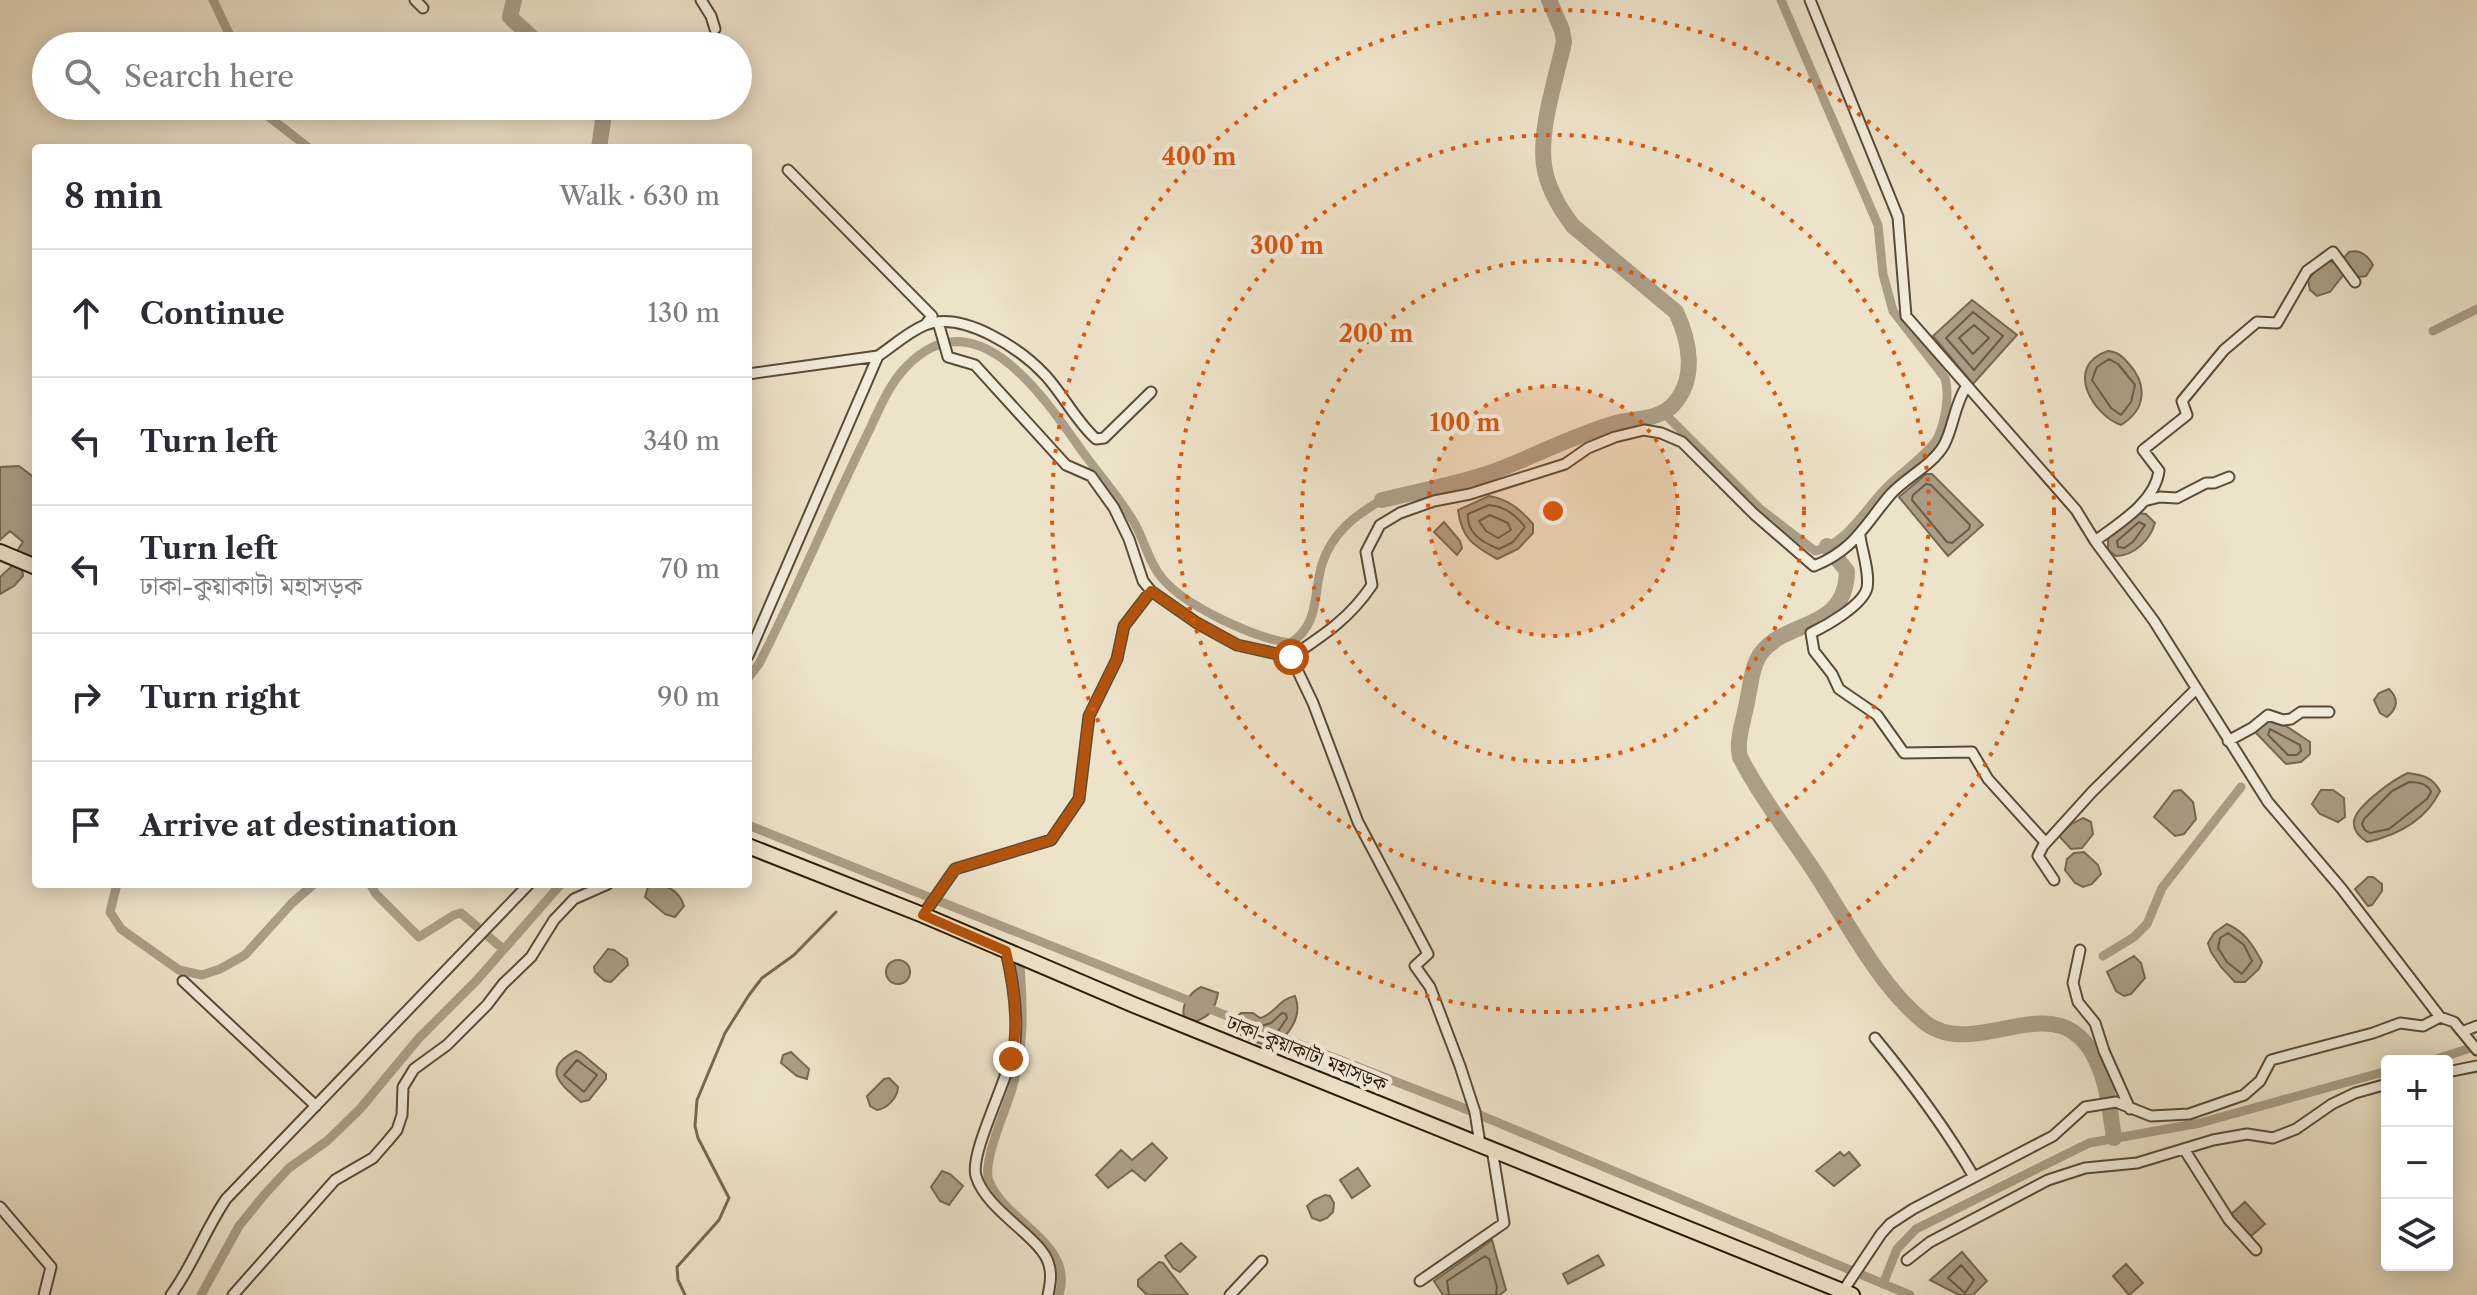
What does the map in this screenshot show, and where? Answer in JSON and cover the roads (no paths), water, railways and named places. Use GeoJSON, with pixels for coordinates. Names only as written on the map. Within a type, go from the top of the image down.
{"type":"FeatureCollection","features":[{"type":"Feature","properties":{"kind":"main road"},"geometry":{"type":"LineString","coordinates":[[0,552],[32,565]]}},
{"type":"Feature","properties":{"kind":"main road","name":"ঢাকা-কুয়াকাটা মহাসড়ক"},"geometry":{"type":"LineString","coordinates":[[752,848],[1847,1293]]}},
{"type":"Feature","properties":{"kind":"street"},"geometry":{"type":"LineString","coordinates":[[415,0],[423,8]]}},
{"type":"Feature","properties":{"kind":"street"},"geometry":{"type":"LineString","coordinates":[[701,0],[715,29]]}},
{"type":"Feature","properties":{"kind":"street"},"geometry":{"type":"LineString","coordinates":[[1810,0],[1898,217],[1906,316],[2076,510],[2154,621],[2268,802],[2341,888],[2440,1017],[2454,1022],[2477,1050]]}},
{"type":"Feature","properties":{"kind":"street"},"geometry":{"type":"LineString","coordinates":[[752,373],[878,356],[926,324],[932,316],[788,170]]}},
{"type":"Feature","properties":{"kind":"street"},"geometry":{"type":"LineString","coordinates":[[2095,541],[2144,501],[2158,479],[2159,471],[2143,450],[2187,415],[2182,401],[2224,350],[2257,322],[2277,323],[2307,271],[2333,252],[2355,282]]}},
{"type":"Feature","properties":{"kind":"street"},"geometry":{"type":"LineString","coordinates":[[938,322],[948,357],[975,365],[1066,465],[1091,476],[1114,508],[1129,539],[1143,581],[1151,591],[1197,623],[1237,645],[1291,657],[1357,607],[1372,585],[1366,552],[1380,525],[1400,513],[1434,501],[1470,494],[1565,464],[1588,448],[1644,430],[1682,442],[1754,514],[1814,566],[1831,559],[1860,536],[1890,495],[1934,457],[1943,446],[1957,401],[1966,387]]}},
{"type":"Feature","properties":{"kind":"street"},"geometry":{"type":"LineString","coordinates":[[926,324],[969,325],[1011,347],[1045,375],[1096,439],[1104,438],[1151,392]]}},
{"type":"Feature","properties":{"kind":"street"},"geometry":{"type":"LineString","coordinates":[[752,647],[878,356]]}},
{"type":"Feature","properties":{"kind":"street"},"geometry":{"type":"LineString","coordinates":[[2144,501],[2160,497],[2177,498],[2206,483],[2229,477]]}},
{"type":"Feature","properties":{"kind":"street"},"geometry":{"type":"LineString","coordinates":[[1860,536],[1867,588],[1845,612],[1827,626],[1811,633],[1814,651],[1839,689],[1877,715],[1904,753],[1972,752],[1988,779],[2031,824],[2045,842],[2044,845]]}},
{"type":"Feature","properties":{"kind":"street"},"geometry":{"type":"LineString","coordinates":[[923,915],[955,869],[1051,840],[1079,799],[1089,716],[1117,659],[1124,626],[1151,591]]}},
{"type":"Feature","properties":{"kind":"street"},"geometry":{"type":"LineString","coordinates":[[1291,657],[1313,703],[1358,822],[1428,954],[1415,966],[1430,987],[1455,1053],[1486,1146],[1504,1223],[1420,1281]]}},
{"type":"Feature","properties":{"kind":"street"},"geometry":{"type":"LineString","coordinates":[[2054,880],[2038,856],[2044,845],[2092,792],[2196,689]]}},
{"type":"Feature","properties":{"kind":"street"},"geometry":{"type":"LineString","coordinates":[[2228,741],[2268,715],[2283,720],[2301,712],[2329,712]]}},
{"type":"Feature","properties":{"kind":"street"},"geometry":{"type":"LineString","coordinates":[[171,1295],[226,1199],[525,888]]}},
{"type":"Feature","properties":{"kind":"street"},"geometry":{"type":"LineString","coordinates":[[233,1295],[327,1187],[373,1158],[397,1130],[402,1115],[403,1087],[414,1069],[447,1045],[487,1005],[531,957],[554,920],[574,899],[599,888]]}},
{"type":"Feature","properties":{"kind":"street"},"geometry":{"type":"LineString","coordinates":[[2080,950],[2073,983],[2078,1002],[2095,1023],[2130,1109]]}},
{"type":"Feature","properties":{"kind":"street"},"geometry":{"type":"LineString","coordinates":[[1006,951],[1015,1000],[1015,1043],[977,1153],[975,1172],[980,1189],[1046,1258],[1051,1278],[1048,1295]]}},
{"type":"Feature","properties":{"kind":"street"},"geometry":{"type":"LineString","coordinates":[[183,981],[316,1106]]}},
{"type":"Feature","properties":{"kind":"street"},"geometry":{"type":"LineString","coordinates":[[1847,1293],[1890,1224],[2053,1136],[2085,1107],[2116,1102],[2151,1116],[2189,1114],[2244,1095],[2260,1081],[2271,1060],[2344,1042],[2400,1023],[2423,1026],[2440,1017]]}},
{"type":"Feature","properties":{"kind":"street"},"geometry":{"type":"LineString","coordinates":[[2464,1031],[2477,1026]]}},
{"type":"Feature","properties":{"kind":"street"},"geometry":{"type":"LineString","coordinates":[[1875,1038],[1922,1097],[1974,1177]]}},
{"type":"Feature","properties":{"kind":"street"},"geometry":{"type":"LineString","coordinates":[[2453,1071],[2477,1066]]}},
{"type":"Feature","properties":{"kind":"street"},"geometry":{"type":"LineString","coordinates":[[1907,1260],[1930,1242],[2048,1180],[2085,1168],[2137,1163],[2247,1134],[2273,1138],[2296,1129],[2332,1104],[2381,1086]]}},
{"type":"Feature","properties":{"kind":"street"},"geometry":{"type":"LineString","coordinates":[[2184,1149],[2229,1220],[2256,1250]]}},
{"type":"Feature","properties":{"kind":"street"},"geometry":{"type":"LineString","coordinates":[[0,1207],[51,1267],[44,1295]]}},
{"type":"Feature","properties":{"kind":"street"},"geometry":{"type":"LineString","coordinates":[[1230,1295],[1262,1261]]}},
{"type":"Feature","properties":{"kind":"water"},"geometry":{"type":"Polygon","coordinates":[[[2349,252],[2360,252],[2371,262],[2373,265],[2366,276],[2359,277],[2342,260],[2349,252]]]}},
{"type":"Feature","properties":{"kind":"water"},"geometry":{"type":"Polygon","coordinates":[[[2329,260],[2344,274],[2330,292],[2317,296],[2310,290],[2308,280],[2320,265],[2329,260]]]}},
{"type":"Feature","properties":{"kind":"water"},"geometry":{"type":"Polygon","coordinates":[[[1972,300],[2017,335],[1973,384],[1933,336],[1972,300]]]}},
{"type":"Feature","properties":{"kind":"water"},"geometry":{"type":"Polygon","coordinates":[[[2108,351],[2117,353],[2126,361],[2135,372],[2141,388],[2142,396],[2136,412],[2121,425],[2101,411],[2087,390],[2087,367],[2094,358],[2108,351]]]}},
{"type":"Feature","properties":{"kind":"water"},"geometry":{"type":"Polygon","coordinates":[[[19,466],[32,476],[32,557],[17,551],[23,542],[10,531],[0,540],[0,467],[19,466]]]}},
{"type":"Feature","properties":{"kind":"water"},"geometry":{"type":"Polygon","coordinates":[[[1926,474],[1932,474],[1983,525],[1948,556],[1899,497],[1926,474]]]}},
{"type":"Feature","properties":{"kind":"water"},"geometry":{"type":"Polygon","coordinates":[[[1489,496],[1513,506],[1533,524],[1533,533],[1518,549],[1497,559],[1481,550],[1466,535],[1458,510],[1489,496]]]}},
{"type":"Feature","properties":{"kind":"water"},"geometry":{"type":"Polygon","coordinates":[[[2136,513],[2146,514],[2155,523],[2153,529],[2135,550],[2116,556],[2108,550],[2108,538],[2136,513]]]}},
{"type":"Feature","properties":{"kind":"water"},"geometry":{"type":"Polygon","coordinates":[[[1444,522],[1460,541],[1462,548],[1457,555],[1434,532],[1444,522]]]}},
{"type":"Feature","properties":{"kind":"water"},"geometry":{"type":"Polygon","coordinates":[[[14,564],[22,568],[23,576],[0,594],[0,577],[14,564]]]}},
{"type":"Feature","properties":{"kind":"water"},"geometry":{"type":"Polygon","coordinates":[[[2389,689],[2396,703],[2387,717],[2380,713],[2374,700],[2379,693],[2389,689]]]}},
{"type":"Feature","properties":{"kind":"water"},"geometry":{"type":"Polygon","coordinates":[[[2270,720],[2286,726],[2310,742],[2310,754],[2301,762],[2286,764],[2256,733],[2270,720]]]}},
{"type":"Feature","properties":{"kind":"water"},"geometry":{"type":"Polygon","coordinates":[[[2408,773],[2423,776],[2440,791],[2427,810],[2410,825],[2367,842],[2355,828],[2356,815],[2376,794],[2408,773]]]}},
{"type":"Feature","properties":{"kind":"water"},"geometry":{"type":"Polygon","coordinates":[[[2181,790],[2193,802],[2196,819],[2184,834],[2175,836],[2154,817],[2174,791],[2181,790]]]}},
{"type":"Feature","properties":{"kind":"water"},"geometry":{"type":"Polygon","coordinates":[[[2321,790],[2333,790],[2344,798],[2345,817],[2338,822],[2320,814],[2312,804],[2321,790]]]}},
{"type":"Feature","properties":{"kind":"water"},"geometry":{"type":"Polygon","coordinates":[[[2083,818],[2091,822],[2093,834],[2082,848],[2071,849],[2059,836],[2083,818]]]}},
{"type":"Feature","properties":{"kind":"water"},"geometry":{"type":"Polygon","coordinates":[[[2084,852],[2098,865],[2101,874],[2092,884],[2083,887],[2075,883],[2065,870],[2067,859],[2074,853],[2084,852]]]}},
{"type":"Feature","properties":{"kind":"water"},"geometry":{"type":"Polygon","coordinates":[[[2368,877],[2382,884],[2382,891],[2368,906],[2355,889],[2368,877]]]}},
{"type":"Feature","properties":{"kind":"water"},"geometry":{"type":"Polygon","coordinates":[[[648,888],[668,888],[679,896],[684,906],[675,917],[665,914],[645,897],[648,888]]]}},
{"type":"Feature","properties":{"kind":"water"},"geometry":{"type":"Polygon","coordinates":[[[2227,924],[2248,940],[2262,962],[2245,982],[2235,982],[2221,967],[2208,943],[2214,933],[2227,924]]]}},
{"type":"Feature","properties":{"kind":"water"},"geometry":{"type":"Polygon","coordinates":[[[608,949],[627,959],[628,965],[611,982],[605,981],[594,967],[608,949]]]}},
{"type":"Feature","properties":{"kind":"water"},"geometry":{"type":"Polygon","coordinates":[[[2134,956],[2141,963],[2145,978],[2131,994],[2124,996],[2116,991],[2107,972],[2134,956]]]}},
{"type":"Feature","properties":{"kind":"water"},"geometry":{"type":"Polygon","coordinates":[[[898,960],[909,967],[910,972],[903,983],[898,984],[887,977],[886,972],[893,961],[898,960]]]}},
{"type":"Feature","properties":{"kind":"water"},"geometry":{"type":"Polygon","coordinates":[[[1201,987],[1218,993],[1210,1012],[1194,1022],[1184,1017],[1185,1003],[1201,987]]]}},
{"type":"Feature","properties":{"kind":"water"},"geometry":{"type":"Polygon","coordinates":[[[1295,996],[1296,1017],[1276,1046],[1250,1040],[1228,1024],[1241,1013],[1253,1013],[1260,1018],[1265,1016],[1295,996]]]}},
{"type":"Feature","properties":{"kind":"water"},"geometry":{"type":"Polygon","coordinates":[[[576,1051],[606,1074],[606,1079],[589,1100],[581,1102],[561,1083],[556,1071],[565,1058],[576,1051]]]}},
{"type":"Feature","properties":{"kind":"water"},"geometry":{"type":"Polygon","coordinates":[[[791,1052],[809,1069],[807,1079],[797,1076],[781,1063],[783,1055],[791,1052]]]}},
{"type":"Feature","properties":{"kind":"water"},"geometry":{"type":"Polygon","coordinates":[[[889,1078],[898,1087],[896,1095],[888,1105],[877,1110],[870,1106],[867,1096],[889,1078]]]}},
{"type":"Feature","properties":{"kind":"water"},"geometry":{"type":"Polygon","coordinates":[[[1152,1143],[1167,1158],[1145,1181],[1132,1170],[1108,1188],[1096,1175],[1121,1150],[1132,1160],[1152,1143]]]}},
{"type":"Feature","properties":{"kind":"water"},"geometry":{"type":"Polygon","coordinates":[[[1840,1152],[1844,1156],[1849,1152],[1860,1165],[1834,1186],[1816,1171],[1840,1152]]]}},
{"type":"Feature","properties":{"kind":"water"},"geometry":{"type":"Polygon","coordinates":[[[1358,1168],[1370,1186],[1352,1198],[1340,1180],[1358,1168]]]}},
{"type":"Feature","properties":{"kind":"water"},"geometry":{"type":"Polygon","coordinates":[[[942,1171],[963,1186],[949,1205],[940,1201],[931,1187],[942,1171]]]}},
{"type":"Feature","properties":{"kind":"water"},"geometry":{"type":"Polygon","coordinates":[[[1325,1195],[1330,1196],[1334,1203],[1333,1212],[1320,1221],[1312,1218],[1307,1206],[1325,1195]]]}},
{"type":"Feature","properties":{"kind":"water"},"geometry":{"type":"Polygon","coordinates":[[[2245,1202],[2265,1224],[2250,1237],[2230,1215],[2245,1202]]]}},
{"type":"Feature","properties":{"kind":"water"},"geometry":{"type":"Polygon","coordinates":[[[1492,1240],[1506,1290],[1500,1295],[1443,1295],[1434,1281],[1492,1240]]]}},
{"type":"Feature","properties":{"kind":"water"},"geometry":{"type":"Polygon","coordinates":[[[1181,1243],[1196,1257],[1180,1272],[1165,1256],[1181,1243]]]}},
{"type":"Feature","properties":{"kind":"water"},"geometry":{"type":"Polygon","coordinates":[[[1962,1252],[1987,1281],[1973,1295],[1959,1295],[1930,1280],[1962,1252]]]}},
{"type":"Feature","properties":{"kind":"water"},"geometry":{"type":"Polygon","coordinates":[[[1598,1255],[1604,1265],[1568,1284],[1563,1274],[1598,1255]]]}},
{"type":"Feature","properties":{"kind":"water"},"geometry":{"type":"Polygon","coordinates":[[[1159,1262],[1188,1295],[1147,1295],[1138,1286],[1138,1280],[1159,1262]]]}},
{"type":"Feature","properties":{"kind":"water"},"geometry":{"type":"Polygon","coordinates":[[[2126,1264],[2143,1283],[2129,1295],[2113,1276],[2126,1264]]]}},
{"type":"Feature","properties":{"kind":"waterway"},"geometry":{"type":"LineString","coordinates":[[213,0],[228,32]]}},
{"type":"Feature","properties":{"kind":"waterway"},"geometry":{"type":"LineString","coordinates":[[514,0],[510,17],[526,32]]}},
{"type":"Feature","properties":{"kind":"waterway"},"geometry":{"type":"LineString","coordinates":[[1382,500],[1481,476],[1600,428],[1661,413],[1673,405],[1686,384],[1688,347],[1676,312],[1573,226],[1548,181],[1544,165],[1544,136],[1564,42],[1549,0]]}},
{"type":"Feature","properties":{"kind":"waterway"},"geometry":{"type":"LineString","coordinates":[[1664,413],[1759,508],[1815,551],[1847,533],[1888,486],[1933,445],[1942,426],[1947,401],[1945,378],[1893,311],[1883,274],[1878,225],[1781,0]]}},
{"type":"Feature","properties":{"kind":"waterway"},"geometry":{"type":"LineString","coordinates":[[273,120],[304,144]]}},
{"type":"Feature","properties":{"kind":"waterway"},"geometry":{"type":"LineString","coordinates":[[600,144],[603,120]]}},
{"type":"Feature","properties":{"kind":"waterway"},"geometry":{"type":"LineString","coordinates":[[2433,331],[2477,309]]}},
{"type":"Feature","properties":{"kind":"waterway"},"geometry":{"type":"LineString","coordinates":[[752,673],[770,642],[888,392],[907,366],[933,347],[959,342],[983,348],[1007,362],[1049,406],[1123,505],[1162,578],[1203,610],[1258,635],[1290,643],[1300,636],[1311,618],[1322,564],[1332,543],[1354,519],[1382,500]]}},
{"type":"Feature","properties":{"kind":"waterway"},"geometry":{"type":"LineString","coordinates":[[1827,546],[1847,571],[1844,590],[1837,604],[1826,614],[1785,634],[1761,653],[1753,672],[1740,732],[1740,757],[1865,952],[1907,1006],[1923,1021],[1945,1032],[1970,1034],[2045,1024],[2068,1029],[2088,1046],[2103,1078],[2114,1138]]}},
{"type":"Feature","properties":{"kind":"waterway"},"geometry":{"type":"LineString","coordinates":[[2103,956],[2134,937],[2147,924],[2162,888],[2241,787]]}},
{"type":"Feature","properties":{"kind":"waterway"},"geometry":{"type":"LineString","coordinates":[[752,827],[1245,1023]]}},
{"type":"Feature","properties":{"kind":"waterway"},"geometry":{"type":"LineString","coordinates":[[116,888],[110,912],[121,929],[179,970],[202,975],[245,955],[309,888]]}},
{"type":"Feature","properties":{"kind":"waterway"},"geometry":{"type":"LineString","coordinates":[[372,888],[419,937],[461,913],[503,949]]}},
{"type":"Feature","properties":{"kind":"waterway"},"geometry":{"type":"LineString","coordinates":[[201,1295],[239,1226],[265,1194],[289,1168],[327,1141],[360,1109],[419,1038],[477,980],[558,888]]}},
{"type":"Feature","properties":{"kind":"waterway"},"geometry":{"type":"LineString","coordinates":[[685,1295],[678,1280],[677,1267],[719,1220],[729,1198],[698,1138],[695,1126],[697,1100],[725,1033],[749,995],[762,978],[794,955],[836,912]]}},
{"type":"Feature","properties":{"kind":"waterway"},"geometry":{"type":"LineString","coordinates":[[1020,964],[1022,1012],[1019,1060],[991,1150],[988,1173],[998,1196],[1048,1247],[1057,1261],[1061,1277],[1059,1295]]}},
{"type":"Feature","properties":{"kind":"waterway"},"geometry":{"type":"LineString","coordinates":[[1273,1034],[1456,1105],[1910,1295]]}},
{"type":"Feature","properties":{"kind":"waterway"},"geometry":{"type":"LineString","coordinates":[[2449,1055],[2477,1046]]}},
{"type":"Feature","properties":{"kind":"waterway"},"geometry":{"type":"LineString","coordinates":[[1883,1284],[1897,1249],[1916,1229],[2089,1143],[2200,1123],[2381,1073]]}}]}
